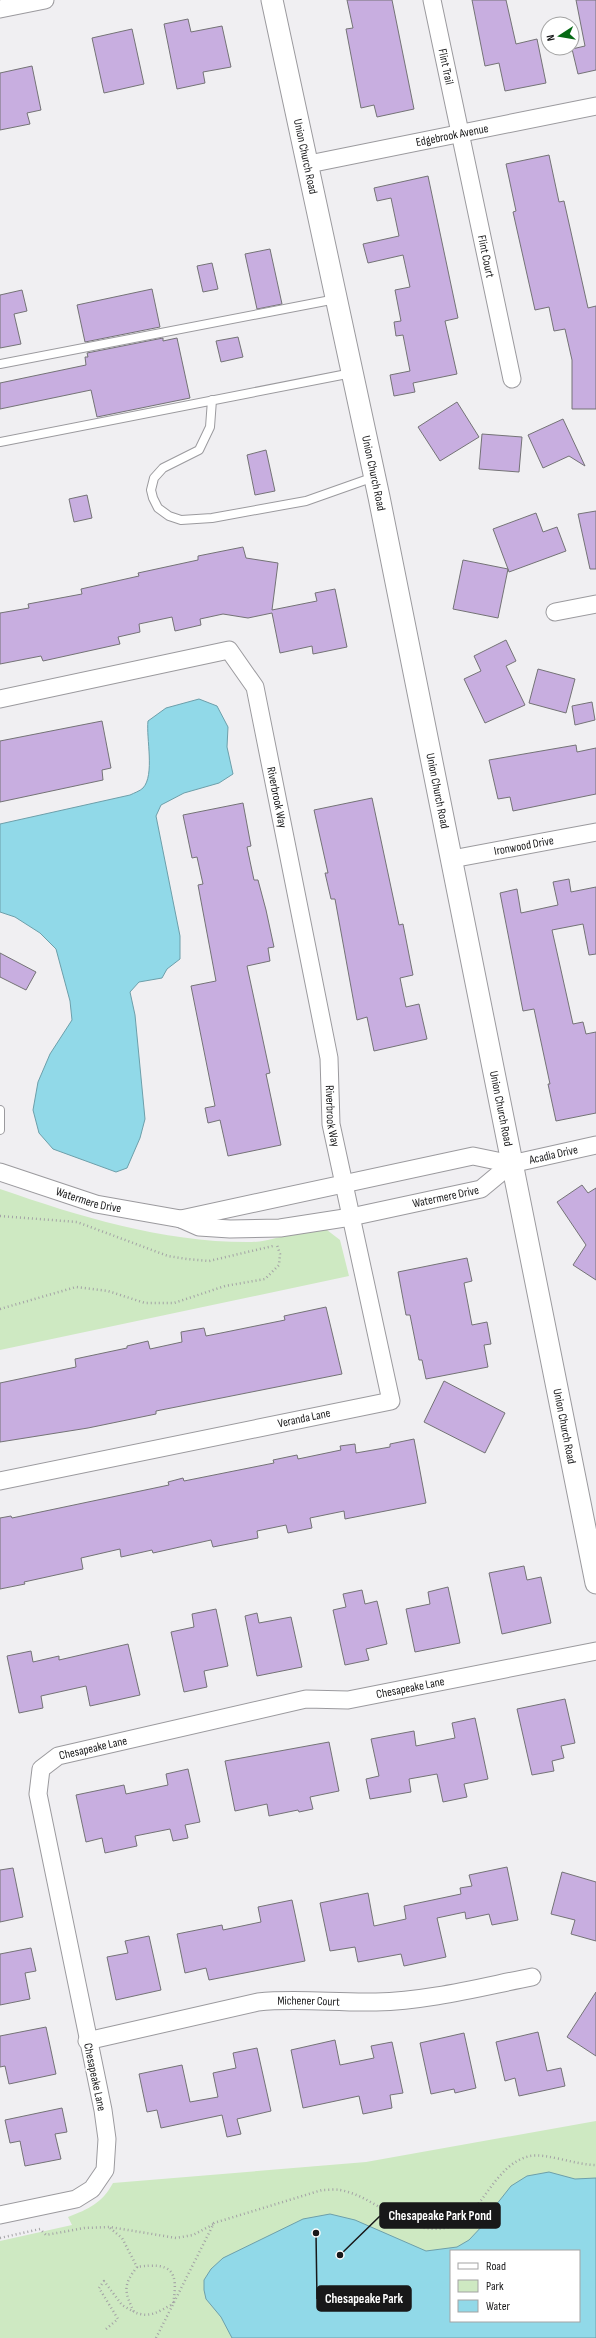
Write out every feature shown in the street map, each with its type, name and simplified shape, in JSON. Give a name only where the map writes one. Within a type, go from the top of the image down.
[{"type":"street","points":[[0,9],[45,0]]},
{"type":"street","name":"Union Church Road","points":[[272,0],[309,164],[375,477],[452,859],[511,1164],[596,1583]]},
{"type":"street","name":"Flint Trail","points":[[432,0],[460,134]]},
{"type":"street","name":"Edgebrook Avenue","points":[[309,164],[596,106]]},
{"type":"street","name":"Flint Court","points":[[460,134],[512,379]]},
{"type":"street","points":[[555,612],[596,604]]},
{"type":"street","name":"Riverbrook Way","points":[[0,699],[229,650],[255,687],[329,1058],[331,1124],[344,1183]]},
{"type":"street","name":"Ironwood Drive","points":[[452,859],[596,832]]},
{"type":"street","name":"Acadia Drive","points":[[511,1164],[596,1145]]},
{"type":"street","name":"Watermere Drive","points":[[180,1219],[473,1156],[511,1164]]},
{"type":"street","name":"Watermere Drive","points":[[0,1172],[96,1204],[180,1219],[199,1227],[230,1229],[280,1228],[351,1217],[481,1189],[511,1164]]},
{"type":"street","name":"Veranda Lane","points":[[0,1481],[390,1401],[344,1183]]},
{"type":"street","name":"Chesapeake Lane","points":[[0,2215],[76,2199],[92,2188],[104,2170],[107,2139],[38,1794],[41,1769],[58,1756],[306,1699],[348,1700],[596,1651]]},
{"type":"street","name":"Michener Court","points":[[88,2041],[258,2002],[282,1999],[375,2002],[411,2000],[532,1977]]},
{"type":"lane","points":[[0,364],[337,298]]},
{"type":"lane","points":[[0,442],[353,372]]},
{"type":"lane","points":[[212,400],[210,426],[198,450],[162,468],[154,478],[152,490],[153,498],[158,508],[169,516],[181,520],[212,518],[298,502],[375,477]]},
{"type":"lane","points":[[0,1110],[0,1130]]},
{"type":"path","points":[[0,1310],[76,1287],[108,1291],[146,1303],[174,1303],[225,1286],[265,1279],[279,1265],[280,1254],[277,1244]]},
{"type":"path","points":[[0,2238],[40,2229],[46,2235],[84,2228],[110,2227],[176,2238],[193,2235],[214,2223],[322,2190],[340,2190],[354,2194],[406,2223],[427,2228],[450,2227],[466,2218],[488,2190],[512,2164],[531,2156],[550,2157],[581,2165],[596,2165]]},
{"type":"path","points":[[156,2338],[214,2223]]},
{"type":"path","points":[[110,2227],[122,2238],[137,2267]]},
{"type":"path","points":[[106,2329],[118,2319],[99,2288],[104,2281],[122,2304],[134,2312],[144,2316],[153,2315],[172,2304],[176,2284],[169,2269],[160,2264],[137,2267],[127,2280],[128,2298],[134,2312]]},
{"type":"green space","points":[[0,1189],[92,1218],[155,1233],[187,1238],[258,1242],[303,1231],[327,1230],[340,1240],[349,1276],[0,1350]]},
{"type":"green space","points":[[596,2121],[596,2338],[0,2338],[0,2241],[72,2225],[68,2217],[94,2204],[104,2196],[113,2183],[366,2162]]},
{"type":"water","points":[[199,699],[217,706],[228,727],[227,747],[233,774],[219,783],[184,793],[161,805],[156,816],[180,936],[180,959],[167,969],[162,978],[139,982],[130,992],[135,1015],[145,1119],[140,1138],[127,1168],[116,1172],[53,1149],[39,1133],[33,1110],[38,1082],[50,1054],[72,1020],[70,1001],[56,949],[40,933],[15,917],[0,912],[0,824],[130,795],[140,790],[147,782],[149,774],[148,721],[166,708]]},
{"type":"water","points":[[549,2172],[575,2179],[596,2178],[596,2338],[232,2338],[221,2317],[206,2299],[204,2280],[211,2269],[223,2258],[303,2219],[330,2214],[355,2220],[426,2251],[457,2247],[469,2240],[485,2223],[496,2205],[511,2186],[527,2176]]},
{"type":"building","points":[[347,0],[392,0],[414,109],[377,117],[374,105],[361,108],[346,29],[353,28]]},
{"type":"building","points":[[472,0],[506,0],[516,44],[537,39],[546,83],[505,91],[499,63],[485,66]]},
{"type":"building","points":[[576,0],[596,0],[596,70],[578,74],[574,56],[580,56],[580,47],[585,46]]},
{"type":"building","points":[[188,19],[191,32],[222,26],[231,67],[203,72],[205,83],[177,89],[164,24]]},
{"type":"building","points":[[132,29],[144,84],[104,93],[92,38]]},
{"type":"building","points":[[32,66],[41,110],[27,113],[30,124],[0,130],[0,73]]},
{"type":"building","points":[[549,155],[559,202],[564,201],[588,308],[596,306],[596,409],[572,409],[572,360],[565,329],[554,331],[549,307],[535,310],[513,212],[516,211],[506,164]]},
{"type":"building","points":[[428,176],[458,318],[445,321],[457,374],[413,383],[415,392],[394,396],[390,375],[410,371],[403,335],[396,336],[394,322],[401,321],[395,290],[410,287],[403,255],[368,263],[363,244],[399,236],[391,198],[377,201],[374,188]]},
{"type":"building","points":[[270,249],[282,304],[257,309],[245,254]]},
{"type":"building","points":[[212,263],[218,289],[203,292],[197,266]]},
{"type":"building","points":[[152,289],[160,327],[85,342],[77,305]]},
{"type":"building","points":[[22,290],[27,311],[14,314],[21,344],[0,348],[0,295]]},
{"type":"building","points":[[238,337],[243,357],[221,362],[216,341]]},
{"type":"building","points":[[163,338],[163,341],[177,338],[190,398],[97,417],[91,390],[0,409],[0,383],[86,365],[85,357],[88,357],[87,353]]},
{"type":"building","points":[[457,402],[479,437],[440,461],[418,427]]},
{"type":"building","points":[[563,419],[585,466],[569,456],[543,468],[528,435]]},
{"type":"building","points":[[482,434],[522,437],[519,472],[479,469]]},
{"type":"building","points":[[266,450],[275,491],[255,495],[247,455]]},
{"type":"building","points":[[87,495],[92,518],[74,522],[69,499]]},
{"type":"building","points":[[596,511],[596,569],[590,569],[578,514]]},
{"type":"building","points":[[536,513],[543,532],[557,527],[566,551],[509,572],[493,529]]},
{"type":"building","points":[[243,547],[246,558],[278,563],[272,610],[317,601],[315,593],[335,589],[347,647],[313,654],[312,646],[280,653],[272,613],[248,618],[223,614],[200,619],[201,625],[175,631],[172,617],[139,624],[140,632],[118,637],[120,644],[43,661],[41,656],[0,664],[0,613],[29,608],[28,604],[82,594],[81,589],[139,576],[138,573],[198,560],[198,556]]},
{"type":"building","points":[[463,560],[508,569],[498,618],[453,609]]},
{"type":"building","points":[[506,640],[516,661],[506,666],[525,705],[485,723],[464,679],[481,671],[474,656]]},
{"type":"building","points":[[538,669],[575,679],[566,713],[529,703]]},
{"type":"building","points":[[592,702],[595,720],[575,725],[572,706]]},
{"type":"building","points":[[102,721],[111,768],[102,770],[103,780],[0,802],[0,741]]},
{"type":"building","points":[[576,745],[577,752],[596,748],[596,794],[513,811],[510,797],[498,799],[489,760]]},
{"type":"building","points":[[372,798],[399,925],[403,924],[413,975],[400,978],[406,1007],[419,1004],[427,1039],[374,1051],[367,1017],[357,1020],[335,899],[331,899],[325,873],[328,873],[314,810]]},
{"type":"building","points":[[243,803],[251,846],[247,847],[254,880],[258,880],[274,947],[268,948],[270,961],[247,966],[270,1073],[266,1074],[281,1145],[228,1156],[220,1120],[208,1123],[205,1108],[215,1106],[191,986],[216,981],[198,885],[203,884],[197,857],[192,858],[183,815]]},
{"type":"building","points":[[569,879],[571,892],[596,887],[596,954],[589,955],[583,924],[552,930],[573,1024],[583,1022],[586,1034],[596,1032],[596,1113],[556,1121],[548,1084],[550,1084],[534,1009],[523,1011],[500,893],[517,889],[521,913],[558,905],[553,882]]},
{"type":"building","points":[[0,953],[36,972],[26,990],[0,977]]},
{"type":"building","points":[[582,1185],[588,1193],[596,1188],[596,1280],[573,1265],[586,1245],[557,1202]]},
{"type":"building","points":[[467,1258],[472,1281],[464,1283],[472,1325],[487,1322],[491,1344],[484,1345],[488,1367],[426,1379],[422,1360],[419,1360],[410,1315],[406,1315],[398,1272]]},
{"type":"building","points":[[326,1307],[342,1374],[156,1411],[156,1414],[88,1428],[0,1442],[0,1383],[76,1367],[75,1359],[127,1348],[127,1346],[148,1341],[150,1349],[182,1342],[181,1332],[204,1328],[206,1336],[285,1320],[284,1316]]},
{"type":"building","points":[[444,1381],[505,1413],[485,1453],[424,1422]]},
{"type":"building","points":[[414,1439],[426,1503],[345,1519],[344,1511],[310,1518],[312,1528],[288,1533],[286,1525],[257,1531],[258,1538],[213,1547],[211,1540],[153,1553],[152,1550],[121,1557],[120,1549],[81,1558],[83,1569],[0,1589],[0,1518],[11,1516],[12,1518],[169,1485],[168,1482],[183,1478],[184,1481],[274,1463],[273,1460],[297,1455],[298,1459],[341,1450],[340,1446],[355,1444],[356,1453],[390,1447],[390,1444]]},
{"type":"building","points":[[524,1566],[527,1580],[541,1577],[551,1623],[502,1634],[489,1573]]},
{"type":"building","points":[[448,1587],[460,1643],[415,1652],[406,1609],[430,1604],[428,1592]]},
{"type":"building","points":[[362,1590],[365,1604],[377,1601],[387,1644],[366,1649],[369,1660],[345,1665],[333,1610],[346,1607],[343,1594]]},
{"type":"building","points":[[216,1609],[228,1666],[204,1671],[207,1687],[184,1692],[171,1632],[194,1627],[192,1614]]},
{"type":"building","points":[[257,1613],[259,1623],[291,1617],[302,1667],[257,1676],[245,1616]]},
{"type":"building","points":[[128,1644],[140,1695],[90,1706],[86,1686],[41,1696],[43,1708],[19,1713],[7,1656],[31,1651],[33,1662],[59,1656],[59,1660]]},
{"type":"building","points":[[565,1699],[575,1743],[561,1746],[564,1758],[552,1761],[554,1771],[532,1775],[517,1709]]},
{"type":"building","points":[[475,1718],[488,1779],[464,1784],[467,1797],[443,1802],[437,1774],[409,1779],[411,1792],[370,1799],[366,1779],[379,1776],[371,1739],[414,1731],[416,1746],[455,1738],[452,1723]]},
{"type":"building","points":[[329,1742],[339,1791],[310,1797],[313,1809],[299,1812],[298,1810],[269,1816],[267,1804],[235,1811],[225,1761]]},
{"type":"building","points":[[188,1769],[200,1822],[185,1825],[188,1838],[173,1841],[170,1829],[135,1836],[137,1846],[105,1853],[102,1838],[86,1842],[76,1795],[124,1785],[126,1794],[168,1785],[166,1774]]},
{"type":"building","points":[[507,1867],[518,1920],[492,1925],[489,1914],[466,1919],[465,1912],[437,1918],[446,1957],[404,1966],[401,1954],[358,1962],[355,1947],[330,1951],[320,1903],[368,1893],[374,1926],[406,1919],[404,1906],[461,1894],[460,1888],[472,1886],[469,1875]]},
{"type":"building","points":[[13,1868],[23,1917],[0,1922],[0,1870]]},
{"type":"building","points":[[562,1872],[596,1882],[596,1941],[571,1934],[575,1920],[551,1914]]},
{"type":"building","points":[[292,1900],[305,1961],[209,1980],[206,1968],[185,1973],[177,1934],[222,1925],[223,1930],[261,1922],[258,1907]]},
{"type":"building","points":[[149,1936],[161,1990],[116,2000],[107,1957],[128,1953],[125,1941]]},
{"type":"building","points":[[31,1948],[36,1971],[25,1973],[30,1999],[0,2005],[0,1954]]},
{"type":"building","points":[[596,1992],[596,2056],[567,2037]]},
{"type":"building","points":[[46,2027],[56,2074],[9,2084],[5,2066],[0,2067],[0,2036]]},
{"type":"building","points":[[538,2032],[547,2071],[561,2068],[565,2086],[519,2096],[515,2078],[505,2081],[496,2042]]},
{"type":"building","points":[[464,2033],[476,2088],[455,2093],[454,2089],[431,2094],[420,2043]]},
{"type":"building","points":[[335,2040],[340,2065],[374,2058],[371,2046],[392,2042],[403,2093],[390,2095],[392,2108],[363,2114],[359,2096],[303,2108],[291,2050]]},
{"type":"building","points":[[257,2048],[271,2111],[237,2119],[241,2134],[227,2137],[222,2115],[161,2128],[157,2110],[147,2112],[139,2074],[182,2065],[190,2102],[218,2097],[213,2073],[236,2068],[233,2053]]},
{"type":"building","points":[[62,2108],[67,2132],[55,2134],[61,2159],[25,2166],[20,2141],[10,2143],[5,2120]]},
{"type":"place","name":"Chesapeake Park","points":[[316,2233]]},
{"type":"place","name":"Chesapeake Park Pond","points":[[340,2255]]}]
